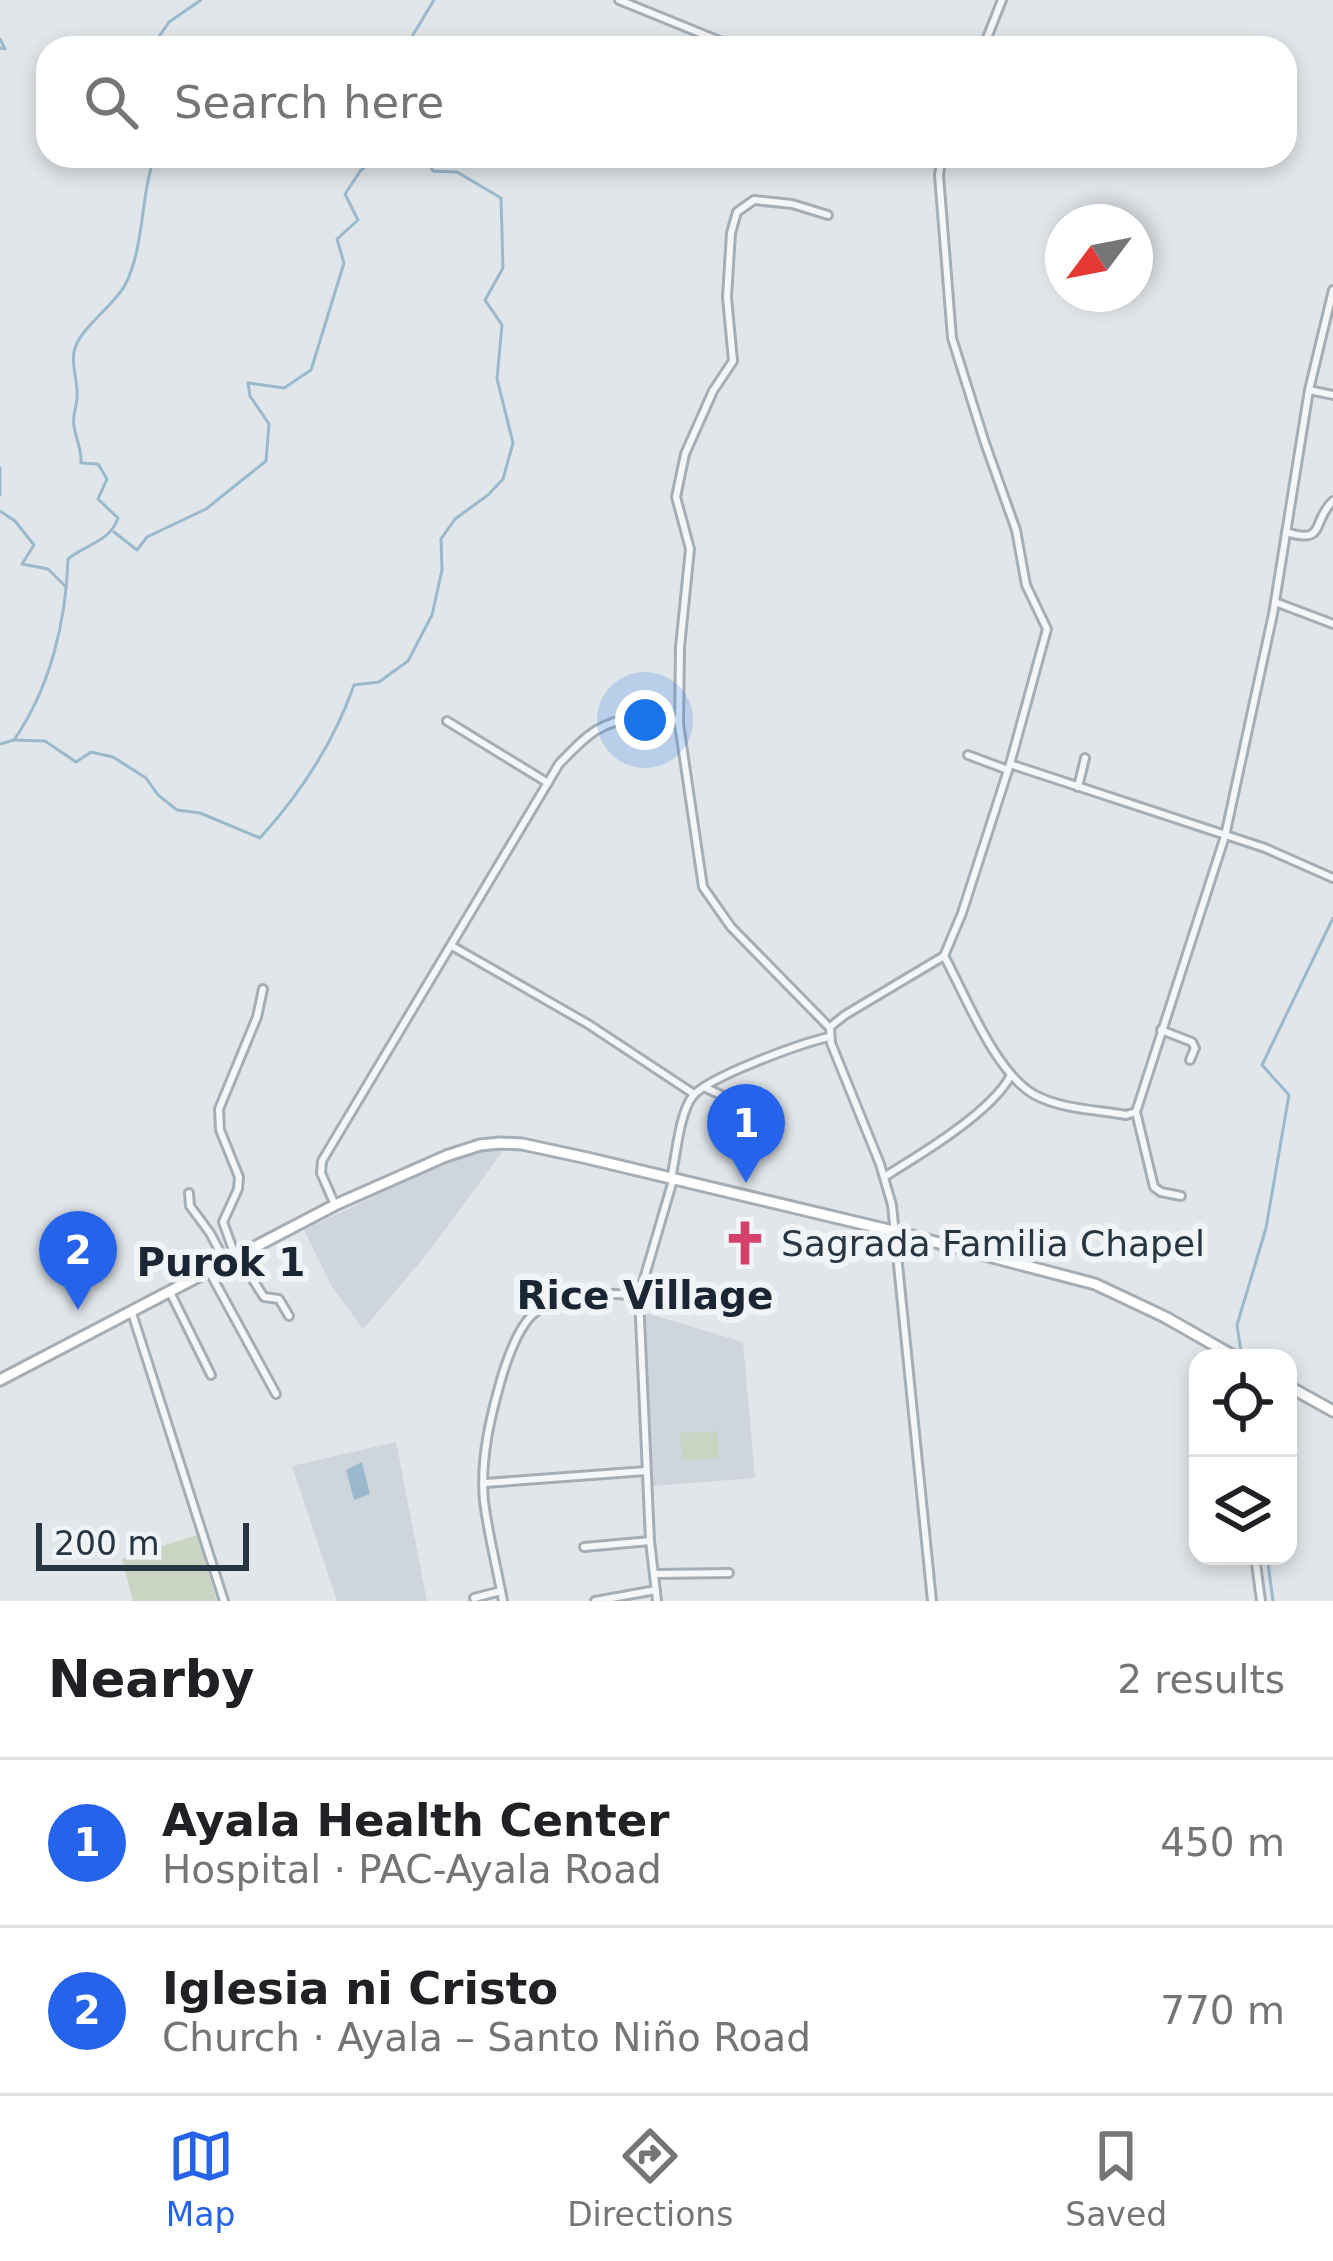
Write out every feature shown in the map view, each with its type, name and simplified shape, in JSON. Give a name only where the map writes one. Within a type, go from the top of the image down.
[{"type":"street","points":[[619,0],[712,36]]},
{"type":"street","points":[[988,36],[1002,0]]},
{"type":"street","points":[[657,1601],[639,1296],[686,1112],[694,1094],[704,1087],[830,1032],[844,1015],[944,956],[1009,767],[1048,629],[1026,585],[1016,530],[952,338],[940,168]]},
{"type":"street","points":[[827,215],[792,204],[754,200],[742,206],[733,221],[727,297],[733,362],[696,429],[677,489],[690,549],[680,647],[679,724],[704,891],[730,927],[830,1032],[884,1177],[897,1232],[932,1601]]},
{"type":"street","points":[[1181,1196],[1154,1187],[1136,1112],[1225,836],[1274,602],[1309,391],[1333,290]]},
{"type":"street","points":[[1309,391],[1333,394]]},
{"type":"street","points":[[1286,532],[1311,536],[1333,502]]},
{"type":"street","points":[[1274,602],[1333,624]]},
{"type":"street","points":[[335,1205],[321,1174],[322,1161],[560,764],[587,734],[616,719],[668,715],[679,724]]},
{"type":"street","points":[[447,721],[548,783]]},
{"type":"street","points":[[968,755],[1265,848],[1333,878]]},
{"type":"street","points":[[1078,787],[1085,758]]},
{"type":"street","points":[[451,945],[588,1024],[694,1094]]},
{"type":"street","points":[[944,956],[992,1046],[1011,1075],[1034,1095],[1126,1115],[1136,1112]]},
{"type":"street","points":[[262,988],[257,1017],[219,1109],[220,1130],[238,1177],[238,1189],[223,1222],[264,1297],[279,1299],[289,1316]]},
{"type":"street","points":[[1161,1030],[1192,1042],[1195,1048],[1190,1060]]},
{"type":"street","points":[[884,1177],[967,1121],[1011,1075]]},
{"type":"street","points":[[704,1087],[755,1112]]},
{"type":"street","points":[[0,1380],[335,1205],[446,1156],[480,1144],[500,1143],[587,1157],[1095,1284],[1220,1349]]},
{"type":"street","points":[[188,1193],[190,1206],[226,1263]]},
{"type":"street","points":[[209,1271],[277,1394]]},
{"type":"street","points":[[170,1292],[212,1375]]},
{"type":"street","points":[[503,1601],[484,1483],[486,1443],[508,1357],[531,1316],[550,1304],[579,1296],[639,1296]]},
{"type":"street","points":[[132,1311],[224,1601]]},
{"type":"street","points":[[1297,1391],[1333,1411]]},
{"type":"street","points":[[484,1483],[646,1471]]},
{"type":"street","points":[[584,1546],[650,1541]]},
{"type":"street","points":[[1256,1565],[1261,1601]]},
{"type":"street","points":[[654,1574],[729,1573]]},
{"type":"street","points":[[595,1601],[656,1590]]},
{"type":"street","points":[[474,1598],[501,1591]]},
{"type":"shaded area","points":[[505,1148],[427,1254],[363,1329],[332,1287],[304,1230],[469,1151]]},
{"type":"shaded area","points":[[646,1313],[743,1342],[755,1478],[653,1486]]},
{"type":"shaded area","points":[[396,1442],[427,1601],[337,1601],[292,1466]]},
{"type":"green space","points":[[717,1431],[719,1458],[682,1461],[680,1433]]},
{"type":"green space","points":[[197,1535],[217,1601],[133,1601],[122,1559]]},
{"type":"water","points":[[362,1462],[370,1494],[354,1500],[346,1470]]},
{"type":"waterway","points":[[159,36],[169,22],[201,0]]},
{"type":"waterway","points":[[412,36],[434,0]]},
{"type":"waterway","points":[[0,39],[5,49],[0,48]]},
{"type":"waterway","points":[[0,744],[14,740],[46,676],[60,630],[68,559],[103,538],[118,518],[98,499],[107,479],[98,464],[81,463],[74,422],[73,358],[82,335],[125,285],[152,168]]},
{"type":"waterway","points":[[114,532],[137,550],[147,537],[206,509],[266,461],[269,424],[250,396],[248,383],[284,388],[311,370],[344,263],[337,239],[358,220],[345,194],[363,168]]},
{"type":"waterway","points":[[14,740],[45,741],[76,762],[91,752],[113,757],[146,778],[177,810],[200,813],[260,838],[314,766],[354,685],[379,682],[408,661],[432,615],[442,570],[441,539],[455,519],[503,479],[513,443],[497,379],[502,325],[485,300],[503,268],[501,198],[457,172],[431,168]]},
{"type":"waterway","points":[[0,468],[0,495]]},
{"type":"waterway","points":[[0,511],[34,545],[22,564],[48,569],[66,587]]},
{"type":"waterway","points":[[1241,1349],[1237,1325],[1266,1228],[1289,1095],[1262,1065],[1333,918]]},
{"type":"waterway","points":[[1268,1565],[1273,1601]]},
{"type":"place","name":"Ayala Health Center","points":[[746,1183]]},
{"type":"place","name":"Sagrada Familia Chapel","points":[[745,1243]]},
{"type":"place","name":"Iglesia ni Cristo","points":[[78,1310]]},
{"type":"district","name":"Purok 1","points":[[221,1262]]},
{"type":"district","name":"Rice Village","points":[[645,1295]]}]
